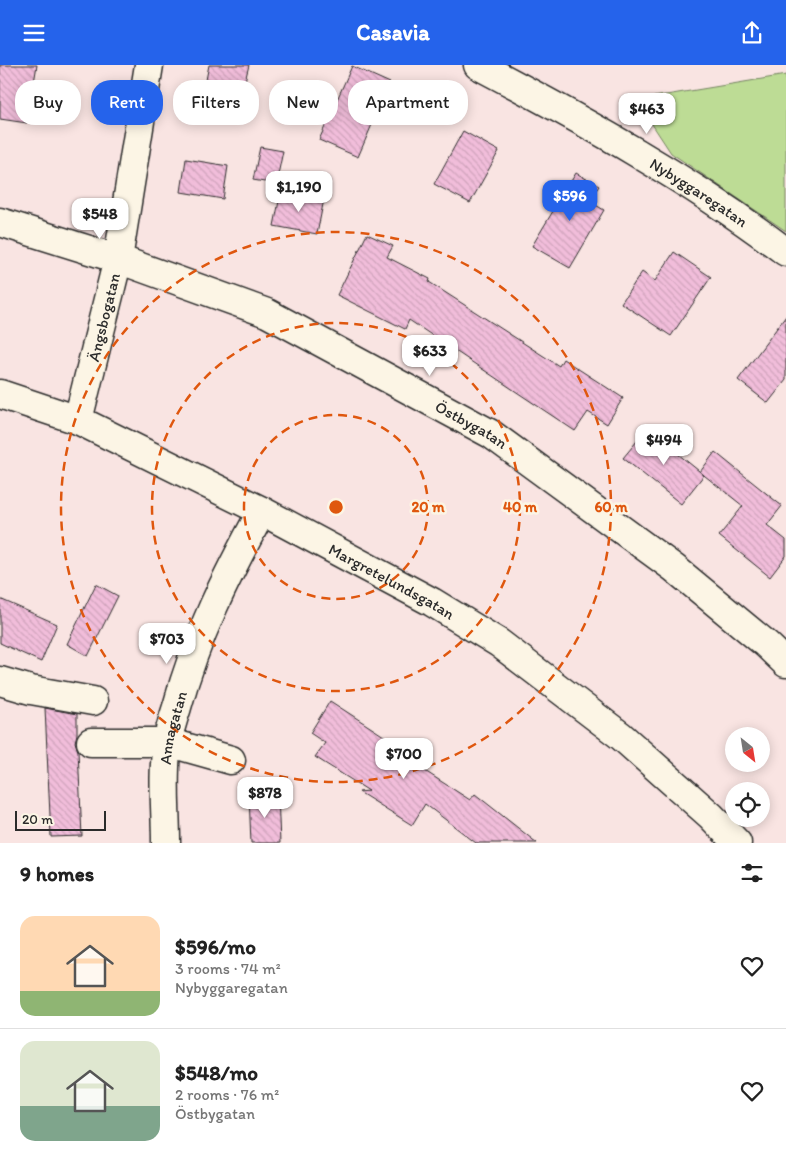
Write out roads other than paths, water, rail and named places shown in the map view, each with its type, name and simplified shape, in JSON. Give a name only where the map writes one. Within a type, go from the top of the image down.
[{"type":"street","name":"Ängsbogatan","points":[[78,420],[118,259],[149,65]]},
{"type":"street","name":"Nybyggaregatan","points":[[478,65],[600,132],[693,187],[786,252]]},
{"type":"street","name":"Östbygatan","points":[[0,222],[118,259],[267,313],[491,434],[674,568],[766,644],[786,663]]},
{"type":"street","name":"Margretelundsgatan","points":[[0,394],[78,420],[262,511],[432,602],[498,643],[621,736],[711,815],[737,843]]},
{"type":"street","name":"Annagatan","points":[[166,843],[165,764],[167,742],[195,648],[214,602],[262,511]]},
{"type":"street","points":[[0,681],[31,690],[93,701]]},
{"type":"street","points":[[91,742],[167,742],[231,760]]}]
